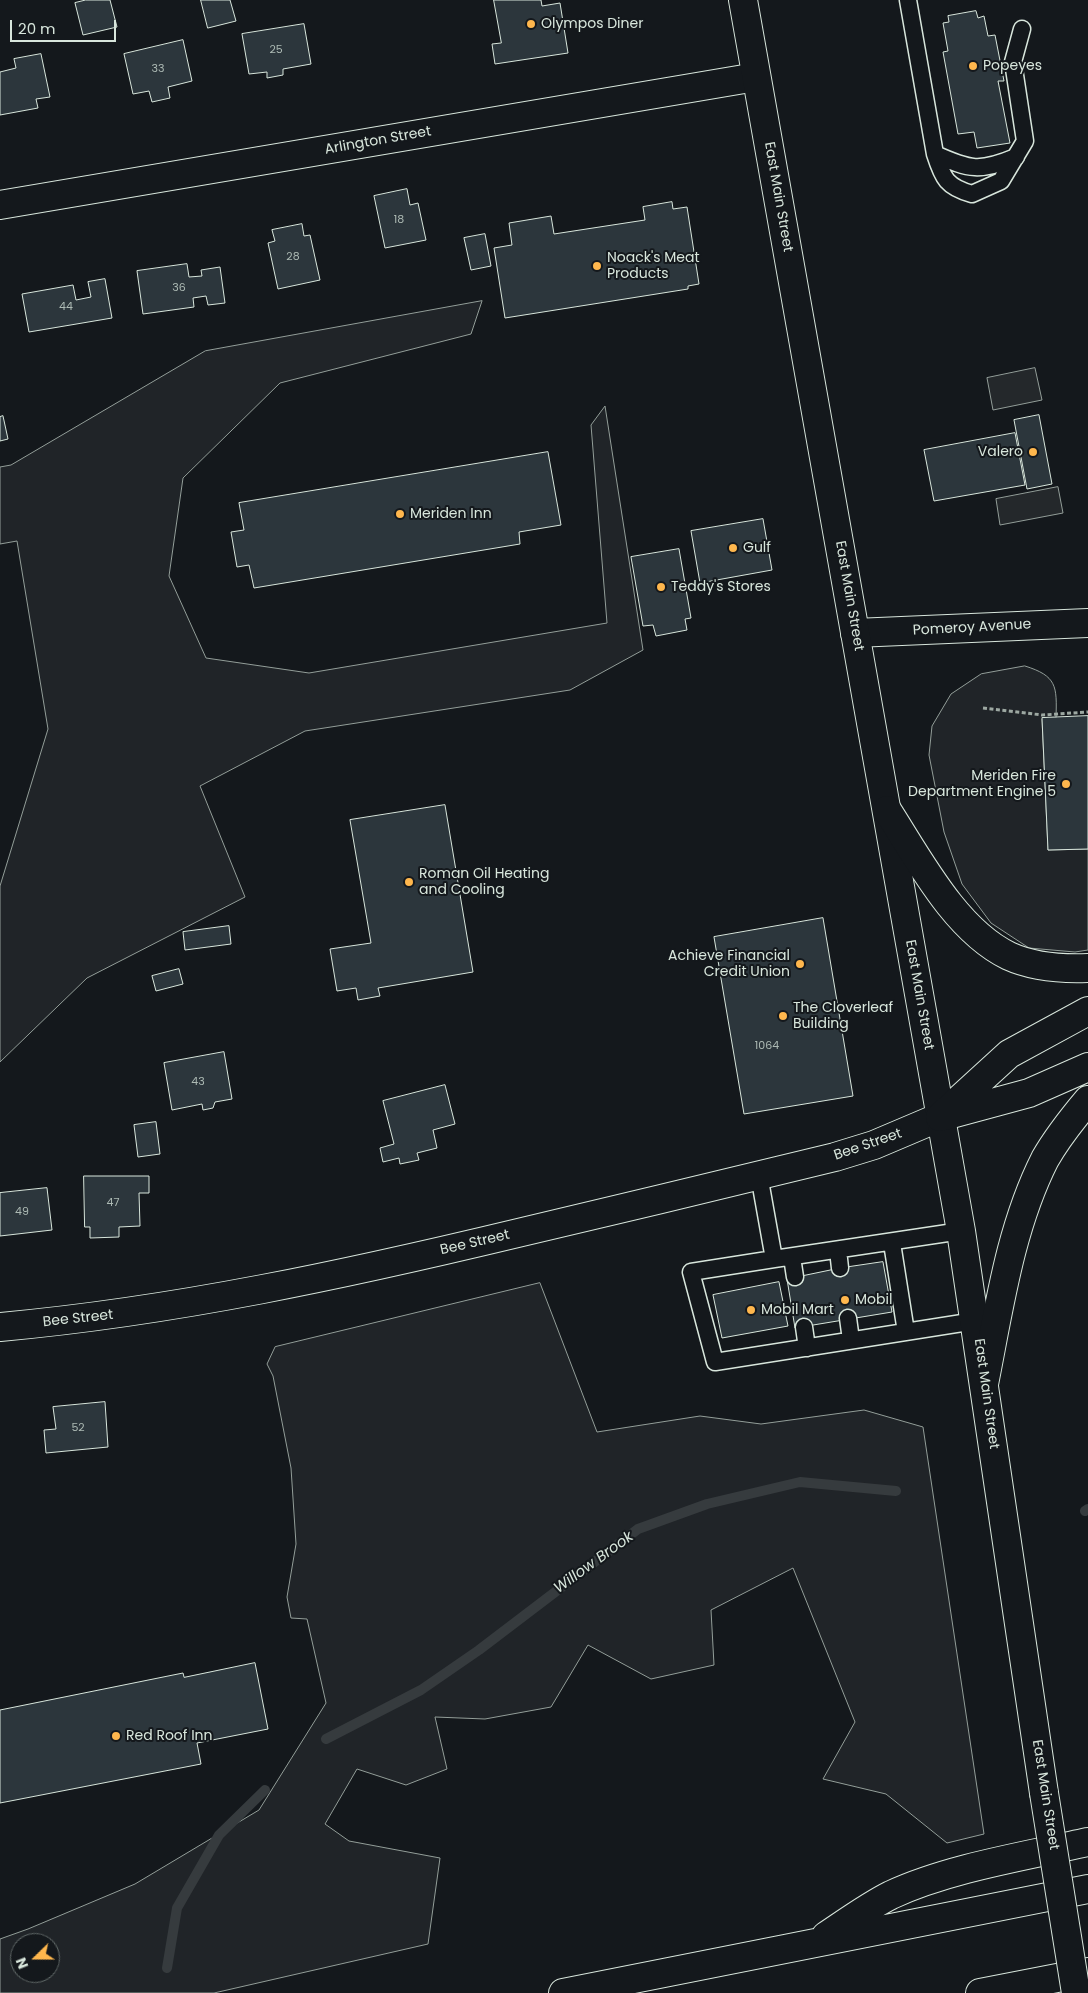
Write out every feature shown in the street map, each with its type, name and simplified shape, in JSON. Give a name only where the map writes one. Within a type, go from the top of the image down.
[{"type":"main road","name":"East Main Street","points":[[743,0],[961,1231],[1044,1793],[1076,1993]]},
{"type":"main road","name":"Arlington Street","points":[[0,205],[756,77]]},
{"type":"main road","name":"Pomeroy Avenue","points":[[855,633],[1088,624]]},
{"type":"main road","points":[[887,810],[946,898],[972,931],[1009,956],[1023,961],[1060,968],[1088,968]]},
{"type":"main road","points":[[940,1117],[1009,1054],[1088,1012]]},
{"type":"main road","points":[[940,1117],[1029,1093],[1088,1067]]},
{"type":"main road","points":[[984,1384],[1000,1306],[1023,1216],[1045,1160],[1064,1130],[1088,1100]]},
{"type":"main road","name":"Bee Street","points":[[0,1327],[127,1313],[288,1285],[418,1257],[759,1175],[874,1145],[940,1117]]},
{"type":"main road","points":[[815,1943],[891,1895],[920,1884],[960,1872],[1088,1842]]},
{"type":"main road","points":[[563,1993],[1088,1890]]},
{"type":"main road","points":[[980,1993],[1088,1972]]},
{"type":"lane","points":[[908,0],[935,154],[941,171],[954,188],[972,194],[1001,181],[1025,141],[1013,62],[1022,28]]},
{"type":"lane","points":[[935,154],[961,166],[981,167],[1016,157]]},
{"type":"lane","points":[[759,1175],[774,1259]]},
{"type":"lane","points":[[961,1231],[892,1243],[691,1272],[715,1362],[975,1320]]},
{"type":"lane","points":[[892,1243],[906,1332]]},
{"type":"lane","points":[[838,1250],[840,1268]]},
{"type":"lane","points":[[792,1258],[795,1277]]},
{"type":"lane","points":[[848,1318],[851,1340]]},
{"type":"lane","points":[[804,1327],[807,1348]]},
{"type":"path","points":[[983,708],[1042,715],[1088,712]]},
{"type":"shaded area","points":[[482,301],[471,334],[280,383],[183,478],[169,576],[206,658],[309,673],[607,623],[591,425],[605,406],[643,650],[570,690],[305,731],[200,786],[245,897],[87,978],[0,1062],[0,886],[48,729],[17,541],[0,544],[0,467],[11,465],[205,351]]},
{"type":"shaded area","points":[[1035,368],[1042,400],[993,410],[987,378]]},
{"type":"shaded area","points":[[1058,487],[1063,513],[1000,525],[996,499]]},
{"type":"shaded area","points":[[1025,666],[1049,678],[1055,690],[1056,718],[1042,719],[1048,850],[1088,849],[1088,950],[1075,952],[1029,948],[991,923],[962,884],[944,832],[929,755],[932,726],[951,694],[981,674]]},
{"type":"shaded area","points":[[540,1283],[597,1432],[700,1416],[761,1424],[864,1410],[923,1427],[984,1834],[947,1843],[886,1794],[823,1779],[855,1722],[793,1568],[711,1610],[714,1665],[651,1679],[588,1645],[551,1707],[485,1719],[435,1717],[447,1769],[406,1785],[357,1769],[325,1824],[349,1841],[440,1858],[428,1944],[214,1993],[0,1993],[0,1939],[10,1935],[10,1983],[60,1983],[60,1933],[17,1933],[135,1884],[259,1810],[326,1703],[307,1619],[291,1618],[287,1597],[296,1544],[291,1468],[273,1376],[267,1364],[275,1347]]},
{"type":"building","points":[[86,0],[110,0],[117,27],[83,35],[75,3]]},
{"type":"building","points":[[201,0],[230,0],[236,21],[208,28]]},
{"type":"building","name":"Olympos Diner","points":[[494,0],[541,0],[542,6],[560,3],[568,53],[495,64],[492,44],[501,43]]},
{"type":"building","name":"Popeyes","points":[[976,11],[978,18],[984,16],[988,36],[995,35],[1004,81],[998,81],[1010,143],[977,148],[974,132],[958,134],[943,52],[948,51],[943,23],[949,22],[948,16]]},
{"type":"building","points":[[304,24],[311,64],[283,69],[283,75],[267,78],[267,72],[249,74],[242,34]]},
{"type":"building","points":[[183,40],[192,81],[168,87],[170,98],[152,102],[149,91],[133,94],[124,54]]},
{"type":"building","points":[[41,54],[50,97],[36,99],[38,108],[0,115],[0,72],[16,68],[14,59]]},
{"type":"building","points":[[407,189],[410,205],[418,203],[426,240],[385,248],[374,196]]},
{"type":"building","name":"Noack's Meat Products","points":[[672,202],[673,209],[687,207],[699,284],[688,286],[688,289],[505,318],[494,248],[512,245],[509,223],[551,216],[554,234],[645,220],[643,207]]},
{"type":"building","points":[[302,224],[304,236],[310,235],[320,280],[278,289],[268,243],[275,241],[272,230]]},
{"type":"building","points":[[485,234],[491,266],[471,270],[464,238]]},
{"type":"building","points":[[187,264],[189,277],[202,276],[201,270],[220,267],[225,303],[208,305],[206,296],[193,298],[194,307],[143,314],[137,271]]},
{"type":"building","points":[[105,279],[112,318],[29,332],[22,294],[73,285],[76,300],[91,297],[88,282]]},
{"type":"building","name":"Valero","points":[[1039,415],[1052,484],[1027,489],[1014,420]]},
{"type":"building","points":[[3,416],[8,439],[0,441],[0,417]]},
{"type":"building","points":[[1015,433],[1025,485],[934,501],[924,450]]},
{"type":"building","name":"Meriden Inn","points":[[548,452],[561,525],[519,532],[520,544],[254,588],[249,565],[237,567],[231,532],[244,530],[239,503]]},
{"type":"building","points":[[763,519],[772,570],[700,583],[691,531]]},
{"type":"building","name":"Teddy's Stores","points":[[679,549],[691,618],[685,619],[687,630],[656,636],[653,625],[643,626],[631,557]]},
{"type":"building","name":"Meriden Fire Department Engine 5","points":[[1088,716],[1088,849],[1048,850],[1042,718]]},
{"type":"building","name":"Roman Oil Heating and Cooling","points":[[445,805],[473,972],[378,988],[380,996],[358,1000],[356,988],[337,991],[330,949],[371,943],[350,820]]},
{"type":"building","name":"The Cloverleaf Building","points":[[823,918],[853,1096],[744,1114],[714,937]]},
{"type":"building","points":[[229,926],[231,944],[185,950],[183,932]]},
{"type":"building","points":[[179,969],[183,984],[156,991],[152,976]]},
{"type":"building","points":[[224,1052],[232,1099],[215,1102],[213,1108],[203,1110],[202,1104],[172,1110],[164,1063]]},
{"type":"building","points":[[445,1085],[455,1124],[433,1130],[437,1148],[417,1153],[419,1160],[400,1164],[399,1158],[383,1162],[380,1148],[394,1144],[383,1101]]},
{"type":"building","points":[[156,1122],[160,1154],[138,1157],[134,1125]]},
{"type":"building","points":[[84,1176],[149,1176],[149,1193],[139,1193],[140,1226],[119,1227],[119,1237],[90,1238],[90,1227],[85,1227]]},
{"type":"building","points":[[47,1188],[52,1230],[0,1236],[0,1193]]},
{"type":"building","points":[[883,1262],[892,1312],[795,1328],[787,1279],[840,1268]]},
{"type":"building","name":"Mobil Mart","points":[[779,1282],[788,1326],[722,1338],[713,1295]]},
{"type":"building","points":[[105,1402],[108,1447],[46,1453],[44,1430],[56,1429],[53,1407]]},
{"type":"building","name":"Red Roof Inn","points":[[255,1663],[268,1729],[197,1743],[201,1764],[0,1803],[0,1710],[183,1673],[184,1677]]},
{"type":"waterway","name":"Willow Brook","points":[[326,1739],[421,1690],[479,1650],[638,1529],[707,1504],[800,1482],[896,1491]]},
{"type":"waterway","name":"Willow Brook","points":[[167,1968],[177,1908],[219,1835],[265,1790]]},
{"type":"place","name":"Olympos Diner","points":[[531,24]]},
{"type":"place","name":"Popeyes","points":[[973,66]]},
{"type":"place","name":"Noack's Meat Products","points":[[597,266]]},
{"type":"place","name":"Valero","points":[[1033,452]]},
{"type":"place","name":"Meriden Inn","points":[[400,514]]},
{"type":"place","name":"Gulf","points":[[733,548]]},
{"type":"place","name":"Teddy's Stores","points":[[661,587]]},
{"type":"place","name":"Meriden Fire Department Engine 5","points":[[1066,784]]},
{"type":"place","name":"Roman Oil Heating and Cooling","points":[[409,882]]},
{"type":"place","name":"Achieve Financial Credit Union","points":[[800,964]]},
{"type":"place","name":"The Cloverleaf Building","points":[[783,1016]]},
{"type":"place","name":"Mobil","points":[[845,1300]]},
{"type":"place","name":"Mobil Mart","points":[[751,1310]]},
{"type":"place","name":"Red Roof Inn","points":[[116,1736]]}]
